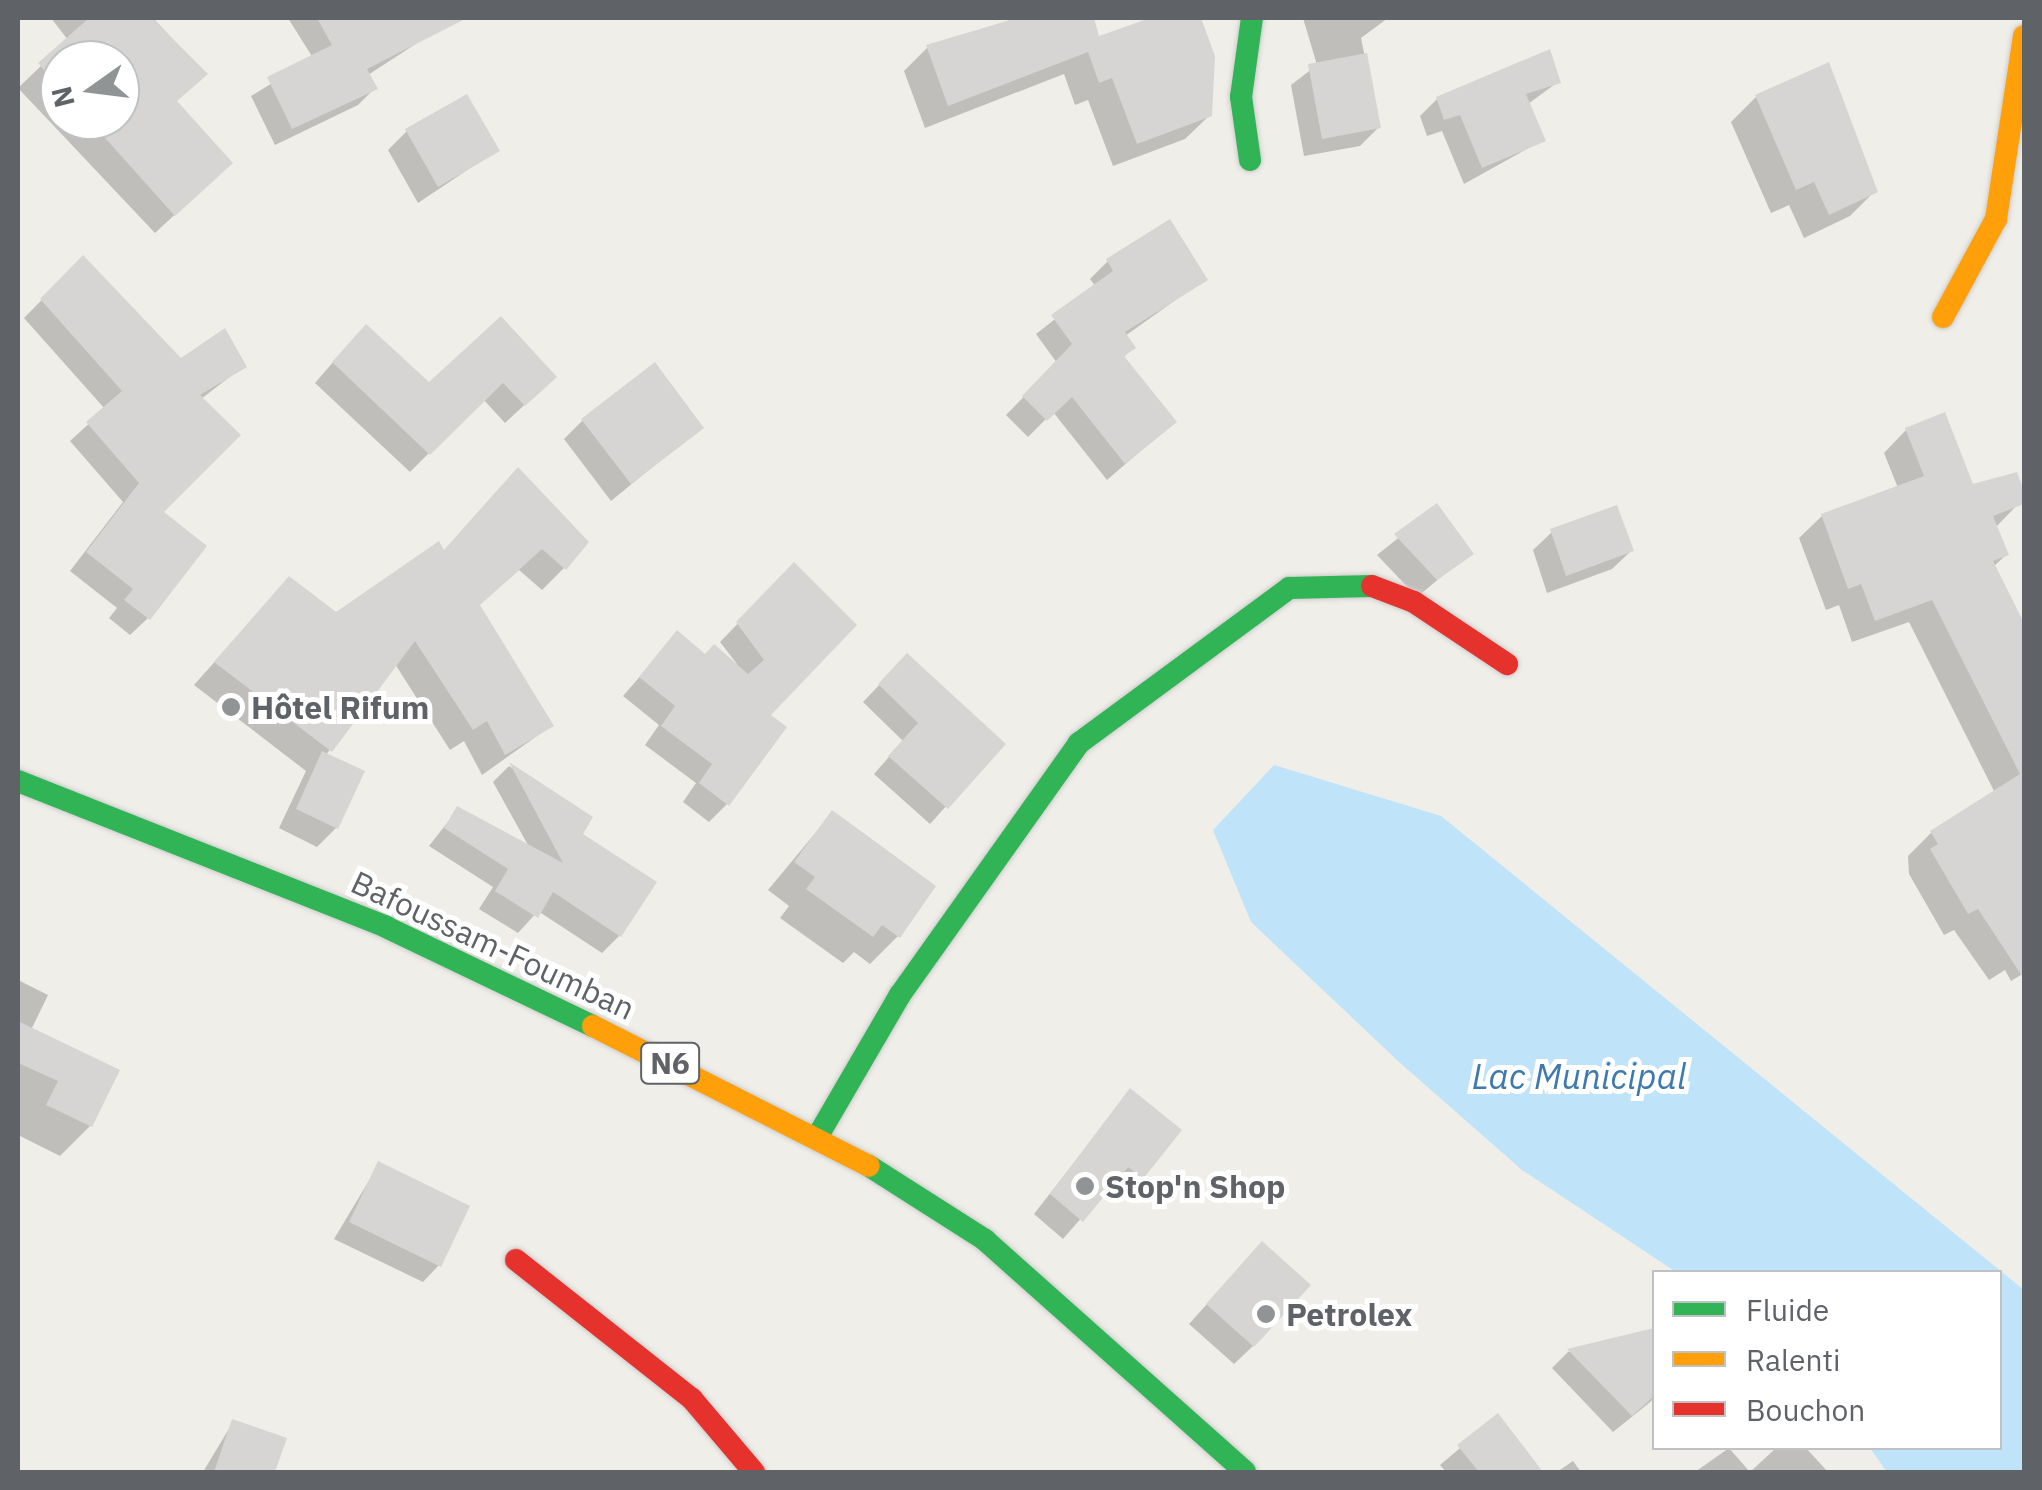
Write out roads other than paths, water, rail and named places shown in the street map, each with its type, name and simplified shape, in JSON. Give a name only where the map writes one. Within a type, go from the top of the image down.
[{"type":"main road","points":[[1250,160],[1241,96],[1252,18]]},
{"type":"main road","points":[[1942,317],[1996,219],[2024,36]]},
{"type":"main road","points":[[819,1134],[900,996],[1079,743],[1247,613],[1289,588],[1372,586],[1414,602],[1507,664]]},
{"type":"main road","name":"Bafoussam-Foumban","points":[[18,781],[386,927],[819,1134],[985,1240],[1245,1472]]},
{"type":"main road","points":[[516,1260],[692,1399],[754,1472]]},
{"type":"water","name":"Lac Municipal","points":[[1274,765],[1441,816],[1999,1270],[1673,1270],[1522,1170],[1398,1061],[1251,922],[1213,830]]},
{"type":"water","name":"Lac Municipal","points":[[2002,1272],[2024,1290],[2024,1472],[1887,1472],[1871,1450],[2002,1450]]},
{"type":"place","name":"Hôtel Rifum","points":[[231,707]]},
{"type":"place","name":"Stop'n Shop","points":[[1085,1186]]},
{"type":"place","name":"Petrolex","points":[[1266,1314]]}]
